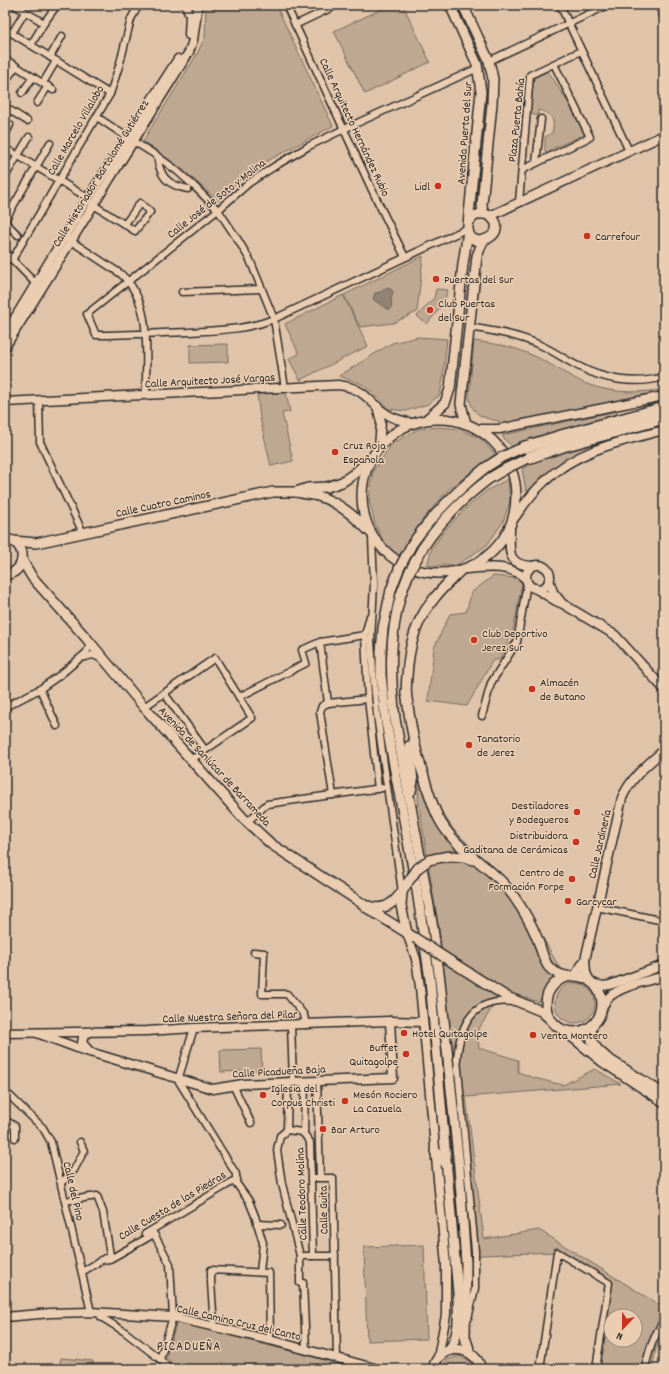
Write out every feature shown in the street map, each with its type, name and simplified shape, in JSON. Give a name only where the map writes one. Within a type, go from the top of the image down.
[{"type":"highway","points":[[522,448],[664,408]]},
{"type":"highway","points":[[528,458],[563,446],[664,418]]},
{"type":"main road","name":"Avenida Puerta del Sur","points":[[427,419],[445,404],[450,389],[463,264],[469,227],[481,92],[478,64],[450,5]]},
{"type":"main road","name":"Avenida Puerta del Sur","points":[[463,5],[489,61],[493,78],[492,104],[482,204],[487,215],[494,220],[495,225],[495,231],[490,238],[483,241],[477,256],[461,404],[466,424]]},
{"type":"main road","points":[[483,241],[479,241],[472,237],[469,227],[475,215],[487,215]]},
{"type":"main road","points":[[370,535],[362,505],[363,481],[371,459],[379,447],[396,431],[411,423],[427,419],[440,419],[453,420],[477,428],[494,442],[509,463],[515,479],[517,493],[516,507],[511,524],[500,545],[485,558],[464,570],[432,600],[422,616],[413,636],[408,655],[406,673],[405,710],[413,781],[410,798]]},
{"type":"main road","points":[[434,1365],[454,1344],[457,1333],[458,1293],[435,1031],[423,930],[386,722],[381,675],[383,628],[391,590],[399,569],[412,544],[423,528],[447,500],[462,486],[502,457],[522,448]]},
{"type":"main road","points":[[481,1369],[480,1364],[470,1352],[465,1337],[466,1263],[447,1047],[433,928],[395,719],[391,674],[391,654],[393,629],[401,594],[409,573],[422,548],[454,508],[469,494],[490,478],[528,458]]},
{"type":"main road","name":"Calle Cuatro Caminos","points":[[296,492],[308,488],[327,487],[342,482],[371,459]]},
{"type":"main road","name":"Calle Cuatro Caminos","points":[[8,538],[36,543],[273,492],[296,492],[330,500],[349,512],[390,556],[403,564],[418,570],[434,573],[450,573],[464,570]]},
{"type":"main road","name":"Avenida de Sanlúcar de Barrameda","points":[[8,538],[20,548],[22,557],[32,577],[191,760],[247,822],[271,844],[498,992],[520,1003],[541,1010],[551,1019]]},
{"type":"main road","name":"Calle Cuatro Caminos","points":[[5,575],[15,571],[19,567],[22,557],[36,543]]},
{"type":"main road","points":[[406,690],[411,730],[416,754],[429,796],[439,819],[453,838],[500,880],[526,913],[549,969],[558,974],[592,982],[602,996],[602,1009],[597,1021],[592,1026],[579,1032],[564,1030]]},
{"type":"main road","points":[[363,904],[373,908],[384,908],[389,906],[402,892],[412,874],[430,860],[452,855],[465,857],[480,863]]},
{"type":"main road","points":[[402,892],[401,906],[411,936]]},
{"type":"main road","points":[[571,976],[559,979],[553,984],[546,998],[547,1013],[556,1026],[564,1030],[603,1062],[664,1102]]},
{"type":"main road","points":[[592,1026],[592,1041],[597,1049],[607,1058],[664,1094]]},
{"type":"main road","points":[[436,1151],[447,1165]]},
{"type":"main road","points":[[449,1350],[456,1349],[470,1352]]},
{"type":"street","points":[[14,5],[44,24]]},
{"type":"street","points":[[32,45],[44,24],[58,5]]},
{"type":"street","points":[[130,5],[137,9],[143,5]]},
{"type":"street","name":"Calle Historiador Bartolomé Gutiérrez","points":[[5,347],[90,202],[130,139],[186,45],[189,34],[190,15],[186,5]]},
{"type":"street","name":"Calle Historiador Bartolomé Gutiérrez","points":[[130,139],[169,85],[188,52],[193,40],[198,5]]},
{"type":"street","name":"Calle Arquitecto Hernández Rubio","points":[[286,5],[405,257]]},
{"type":"street","points":[[295,25],[338,5]]},
{"type":"street","points":[[560,5],[629,151]]},
{"type":"street","points":[[489,61],[608,5]]},
{"type":"street","points":[[659,5],[664,15]]},
{"type":"street","name":"Calle Marcelo Villalobo","points":[[12,260],[110,94],[120,63],[131,19],[137,9]]},
{"type":"street","points":[[12,33],[25,12]]},
{"type":"street","points":[[5,29],[110,94]]},
{"type":"street","points":[[50,57],[62,36]]},
{"type":"street","name":"Plaza Puerta Bahía","points":[[519,202],[530,75],[581,51]]},
{"type":"street","points":[[5,59],[48,86]]},
{"type":"street","points":[[37,103],[48,86],[56,61]]},
{"type":"street","name":"Plaza Puerta Bahía","points":[[522,170],[590,137],[554,64]]},
{"type":"street","points":[[5,82],[16,66]]},
{"type":"street","name":"Calle José de Soto y Molina","points":[[146,334],[96,335],[86,314],[218,210],[249,183],[275,166],[309,146],[344,129],[478,68]]},
{"type":"street","points":[[22,93],[33,77]]},
{"type":"street","points":[[5,107],[27,121]]},
{"type":"street","points":[[97,117],[176,170],[218,210],[250,260],[274,319],[285,388]]},
{"type":"street","name":"Plaza Puerta Bahía","points":[[536,163],[541,119]]},
{"type":"street","points":[[5,135],[10,125]]},
{"type":"street","points":[[487,215],[519,202],[664,135]]},
{"type":"street","points":[[5,177],[29,137]]},
{"type":"street","points":[[18,235],[5,221],[50,142]]},
{"type":"street","points":[[5,148],[59,180],[125,224]]},
{"type":"street","points":[[157,156],[159,168],[167,180],[172,184],[188,189]]},
{"type":"street","points":[[146,334],[244,328],[274,319],[469,227]]},
{"type":"street","points":[[68,239],[129,280],[142,308],[146,334],[146,395]]},
{"type":"street","name":"Calle Historiador Bartolomé Gutiérrez","points":[[5,334],[36,284],[68,239]]},
{"type":"street","points":[[5,252],[36,284]]},
{"type":"street","points":[[182,292],[262,290]]},
{"type":"street","points":[[469,327],[504,333],[541,345],[578,367],[605,378],[640,381],[664,378]]},
{"type":"street","name":"Calle Arquitecto José Vargas","points":[[5,402],[345,386],[360,392],[389,416],[411,423]]},
{"type":"street","points":[[477,428],[499,429],[664,396]]},
{"type":"street","points":[[38,401],[40,442],[83,533]]},
{"type":"street","points":[[376,405],[381,422],[379,447]]},
{"type":"street","points":[[562,604],[553,592],[549,580],[550,576],[546,569],[540,565],[520,565],[514,561],[511,556],[511,524],[529,498],[544,481],[566,464],[599,448],[616,442],[664,430]]},
{"type":"street","points":[[370,535],[374,569],[374,601],[371,640],[372,672],[402,892]]},
{"type":"street","points":[[482,716],[491,683],[517,642],[530,586],[527,572],[532,566]]},
{"type":"street","points":[[464,570],[492,568],[513,570],[522,574],[530,586],[615,635],[664,689]]},
{"type":"street","points":[[530,586],[541,588],[544,587],[549,580]]},
{"type":"street","points":[[374,601],[365,635],[368,699],[378,789]]},
{"type":"street","points":[[239,697],[306,663],[302,650],[320,642],[365,635]]},
{"type":"street","points":[[5,707],[40,689],[60,675],[81,658],[88,650],[88,640]]},
{"type":"street","points":[[320,642],[328,703]]},
{"type":"street","points":[[81,658],[93,655],[104,660]]},
{"type":"street","points":[[144,707],[215,658],[252,718],[191,760]]},
{"type":"street","points":[[40,689],[57,726]]},
{"type":"street","points":[[164,693],[205,750]]},
{"type":"street","points":[[333,795],[320,712],[322,706],[328,703],[368,699]]},
{"type":"street","name":"Calle Jardinería","points":[[592,982],[586,973],[585,960],[622,798],[633,779],[664,750]]},
{"type":"street","points":[[247,822],[267,804],[387,787]]},
{"type":"street","points":[[597,907],[664,922]]},
{"type":"street","points":[[411,936],[416,959],[423,1022],[445,1252],[447,1292],[445,1326],[434,1365]]},
{"type":"street","points":[[254,952],[264,953],[262,994],[287,994],[304,1015],[306,1025]]},
{"type":"street","name":"Calle Jardinería","points":[[571,976],[585,960]]},
{"type":"street","points":[[592,982],[603,986],[610,985],[664,965]]},
{"type":"street","points":[[602,1009],[606,1001],[615,993],[625,988],[664,976]]},
{"type":"street","points":[[466,1329],[475,1288],[476,1270],[457,1059],[458,1044],[466,1022],[474,1012],[482,1006],[501,1001],[520,1003]]},
{"type":"street","name":"Calle Nuestra Señora del Pilar","points":[[37,1033],[147,1031],[390,1021],[423,1022]]},
{"type":"street","name":"Calle Picadueña Baja","points":[[5,1033],[37,1033],[91,1053],[178,1080],[213,1089],[243,1084],[393,1078],[390,1021]]},
{"type":"street","points":[[291,1025],[287,1130],[280,1136],[277,1150],[282,1184],[300,1256],[300,1283],[303,1283],[306,1350]]},
{"type":"street","points":[[178,1080],[194,1028]]},
{"type":"street","points":[[88,1032],[83,1037],[82,1043],[91,1053]]},
{"type":"street","name":"Calle Cuesta de las Piedras","points":[[82,1272],[236,1179],[236,1174],[178,1080]]},
{"type":"street","name":"Calle Teodoro Molina","points":[[304,1081],[304,1134]]},
{"type":"street","name":"Calle Guita","points":[[317,1081],[320,1177]]},
{"type":"street","points":[[233,1086],[252,1123]]},
{"type":"street","name":"Calle del Pino","points":[[5,1092],[44,1128],[51,1142],[91,1312]]},
{"type":"street","points":[[5,1120],[15,1126],[15,1138]]},
{"type":"street","name":"Calle Teodoro Molina","points":[[287,1130],[302,1132],[310,1142],[314,1256]]},
{"type":"street","points":[[61,1183],[74,1170],[84,1151],[80,1142]]},
{"type":"street","name":"Calle Guita","points":[[312,1178],[334,1178],[335,1256]]},
{"type":"street","points":[[236,1179],[236,1183],[249,1201],[263,1243],[260,1272]]},
{"type":"street","points":[[65,1201],[97,1196],[103,1212],[110,1255]]},
{"type":"street","points":[[257,1224],[281,1225]]},
{"type":"street","points":[[101,1260],[110,1259],[154,1234],[170,1264],[173,1317],[160,1359]]},
{"type":"street","points":[[540,1369],[557,1252],[609,1284],[596,1369]]},
{"type":"street","name":"Calle Teodoro Molina","points":[[300,1256],[335,1256]]},
{"type":"street","points":[[335,1256],[337,1358]]},
{"type":"street","points":[[214,1327],[211,1282],[212,1270],[269,1273],[270,1340]]},
{"type":"street","name":"Calle Camino Cruz del Canto","points":[[5,1317],[51,1313],[91,1312],[173,1317],[270,1340],[378,1369]]},
{"type":"street","points":[[100,1313],[101,1317],[125,1332],[160,1359],[169,1369]]},
{"type":"street","points":[[645,1369],[650,1345],[657,1330],[664,1320]]},
{"type":"shaded area","points":[[206,5],[276,5],[333,126],[269,160],[241,179],[218,201],[182,169],[143,141],[197,54],[205,37]]},
{"type":"shaded area","points":[[391,5],[403,5],[430,62],[365,94],[334,31]]},
{"type":"shaded area","points":[[548,71],[590,137],[578,137],[550,150],[551,156],[545,152],[545,137],[552,133],[553,120],[546,113],[538,110],[538,115],[533,115],[527,106],[530,80]]},
{"type":"shaded area","points":[[423,256],[417,312],[393,323],[360,327],[344,295]]},
{"type":"shaded area","points":[[386,288],[391,289],[393,292],[391,299],[392,306],[389,310],[373,299],[375,293],[381,292]]},
{"type":"shaded area","name":"Club Puertas del Sur","points":[[436,289],[448,290],[443,304],[427,324],[417,316],[434,298]]},
{"type":"shaded area","points":[[343,295],[368,346],[300,380],[289,359],[299,354],[285,324]]},
{"type":"shaded area","points":[[418,337],[447,339],[440,395],[428,404],[406,411],[388,409],[376,395],[362,384],[339,376],[392,343]]},
{"type":"shaded area","points":[[474,341],[514,348],[543,360],[580,381],[600,388],[632,392],[664,389],[664,391],[500,425],[499,421],[483,417],[475,411],[470,402],[469,396]]},
{"type":"shaded area","points":[[228,344],[228,362],[190,363],[190,345]]},
{"type":"shaded area","points":[[286,393],[290,412],[282,413],[293,461],[271,466],[260,418],[257,394]]},
{"type":"shaded area","points":[[617,411],[617,415],[545,435],[513,447],[504,439],[502,435]]},
{"type":"shaded area","points":[[439,427],[459,429],[480,438],[495,454],[448,490],[423,519],[398,557],[383,541],[375,524],[369,500],[373,471],[392,444],[418,429]]},
{"type":"shaded area","points":[[595,443],[589,448],[557,465],[526,491],[522,469],[540,460]]},
{"type":"shaded area","points":[[508,479],[510,501],[503,522],[487,545],[457,565],[427,566],[432,548],[445,530],[465,509],[486,491]]},
{"type":"shaded area","name":"Club Deportivo Jerez Sur","points":[[493,576],[516,578],[522,583],[513,631],[501,657],[498,660],[493,660],[467,706],[428,701],[434,648],[450,614],[466,612],[472,592]]},
{"type":"shaded area","points":[[421,751],[431,787],[440,809],[453,829],[519,895],[559,967],[539,1002],[518,995],[498,998],[477,1032],[479,1048],[518,1060],[518,1072],[534,1078],[563,1085],[595,1069],[621,1084],[466,1097],[484,1239],[539,1230],[664,1308],[664,1333],[656,1349],[652,1369],[596,1369],[603,1323],[603,1348],[643,1348],[643,1308],[605,1308],[609,1283],[557,1252],[483,1255],[470,1257],[440,937],[418,799]]},
{"type":"shaded area","points":[[575,983],[583,985],[589,989],[593,995],[595,1003],[593,1011],[589,1017],[583,1021],[575,1023],[567,1021],[561,1017],[557,1011],[555,1003],[557,995],[561,989],[567,985]]},
{"type":"shaded area","points":[[261,1049],[262,1070],[221,1072],[220,1050]]},
{"type":"shaded area","points":[[424,1245],[427,1339],[367,1341],[364,1247]]},
{"type":"shaded area","points":[[177,1322],[360,1369],[179,1369],[166,1357]]},
{"type":"shaded area","points":[[458,1356],[468,1360],[474,1369],[441,1369],[447,1360]]},
{"type":"shaded area","points":[[61,1358],[93,1361],[93,1369],[59,1369]]},
{"type":"place","name":"Lidl","points":[[438,186]]},
{"type":"place","name":"Carrefour","points":[[587,236]]},
{"type":"place","name":"Puertas del Sur","points":[[436,279]]},
{"type":"place","name":"Club Puertas del Sur","points":[[430,310]]},
{"type":"place","name":"Cruz Roja Española","points":[[335,452]]},
{"type":"place","name":"Club Deportivo Jerez Sur","points":[[474,640]]},
{"type":"place","name":"Almacén de Butano","points":[[532,689]]},
{"type":"place","name":"Tanatorio de Jerez","points":[[469,745]]},
{"type":"place","name":"Destiladores y Bodegueros","points":[[577,812]]},
{"type":"place","name":"Distribuidora Gaditana de Cerámicas","points":[[576,842]]},
{"type":"place","name":"Centro de Formación Forpe","points":[[572,879]]},
{"type":"place","name":"Garcycar","points":[[568,901]]},
{"type":"place","name":"Hotel Quitagolpe","points":[[404,1033]]},
{"type":"place","name":"Venta Montero","points":[[533,1035]]},
{"type":"place","name":"Buffet Quitagolpe","points":[[406,1054]]},
{"type":"place","name":"Iglesia del Corpus Christi","points":[[263,1095]]},
{"type":"place","name":"Mesón Rociero La Cazuela","points":[[345,1101]]},
{"type":"place","name":"Bar Arturo","points":[[323,1129]]},
{"type":"district","name":"PICADUEÑA","points":[[189,1345]]}]
